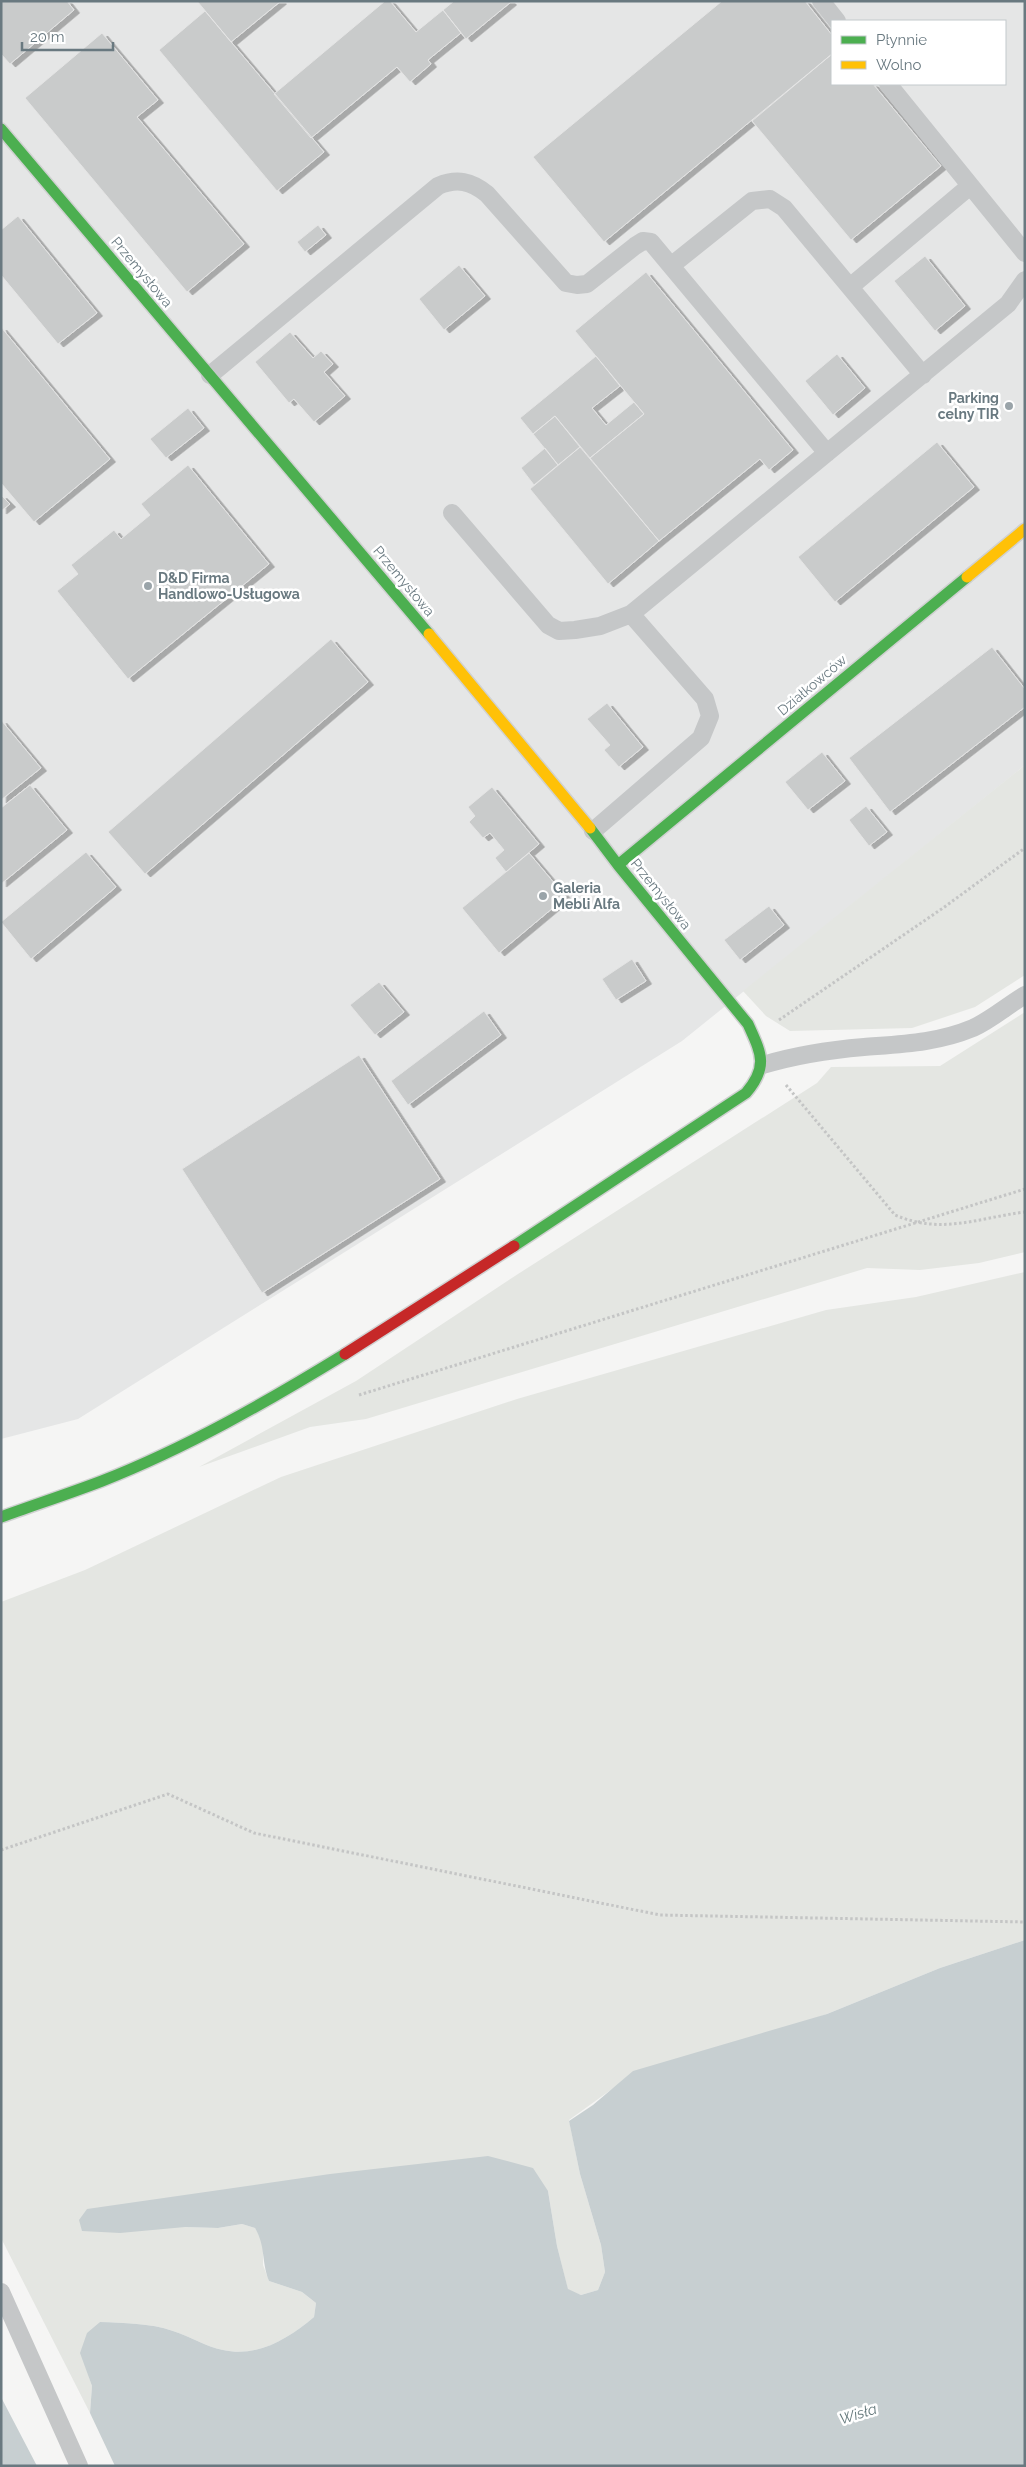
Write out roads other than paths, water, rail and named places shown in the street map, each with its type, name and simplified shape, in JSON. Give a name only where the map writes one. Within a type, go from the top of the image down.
[{"type":"street","name":"Przemysłowa","points":[[1,129],[592,830],[618,865],[748,1024],[761,1052],[763,1065]]},
{"type":"street","name":"Działkowców","points":[[618,865],[1025,529]]},
{"type":"street","points":[[1,1517],[99,1482],[176,1448],[310,1376],[464,1280],[746,1093],[759,1080],[763,1065]]},
{"type":"lane","points":[[821,1],[836,20]]},
{"type":"lane","points":[[889,85],[1025,253]]},
{"type":"lane","points":[[210,375],[438,186],[451,180],[476,185],[487,194],[566,282],[577,285],[587,284],[643,242],[651,242],[826,453]]},
{"type":"lane","points":[[850,287],[970,186]]},
{"type":"lane","points":[[672,265],[752,201],[770,198],[784,208],[923,375]]},
{"type":"lane","points":[[452,513],[548,625],[559,631],[600,626],[631,614],[1008,304],[1025,280]]},
{"type":"lane","points":[[592,830],[701,738],[710,716],[705,699],[631,614]]},
{"type":"lane","points":[[763,1065],[794,1056],[865,1047],[908,1045],[942,1039],[975,1027],[1025,995]]},
{"type":"lane","points":[[1,2292],[79,2466]]},
{"type":"water","name":"Wisła","points":[[1025,1940],[1025,2466],[115,2466],[90,2413],[92,2386],[80,2353],[87,2333],[100,2322],[155,2326],[179,2333],[217,2349],[236,2352],[248,2351],[261,2349],[294,2332],[314,2317],[316,2303],[302,2292],[269,2281],[261,2241],[255,2228],[242,2224],[218,2228],[185,2227],[120,2233],[82,2231],[79,2220],[87,2209],[330,2174],[488,2156],[533,2168],[548,2191],[557,2246],[568,2289],[581,2295],[598,2290],[605,2272],[601,2245],[580,2174],[569,2121],[593,2105],[633,2071],[827,2014],[940,1968]]},
{"type":"water","points":[[2,2399],[37,2466],[1,2466]]},
{"type":"place","name":"Parking celny TIR","points":[[1009,406]]},
{"type":"place","name":"D&D Firma Handlowo-Usługowa","points":[[148,586]]},
{"type":"place","name":"Galeria Mebli Alfa","points":[[543,896]]}]
